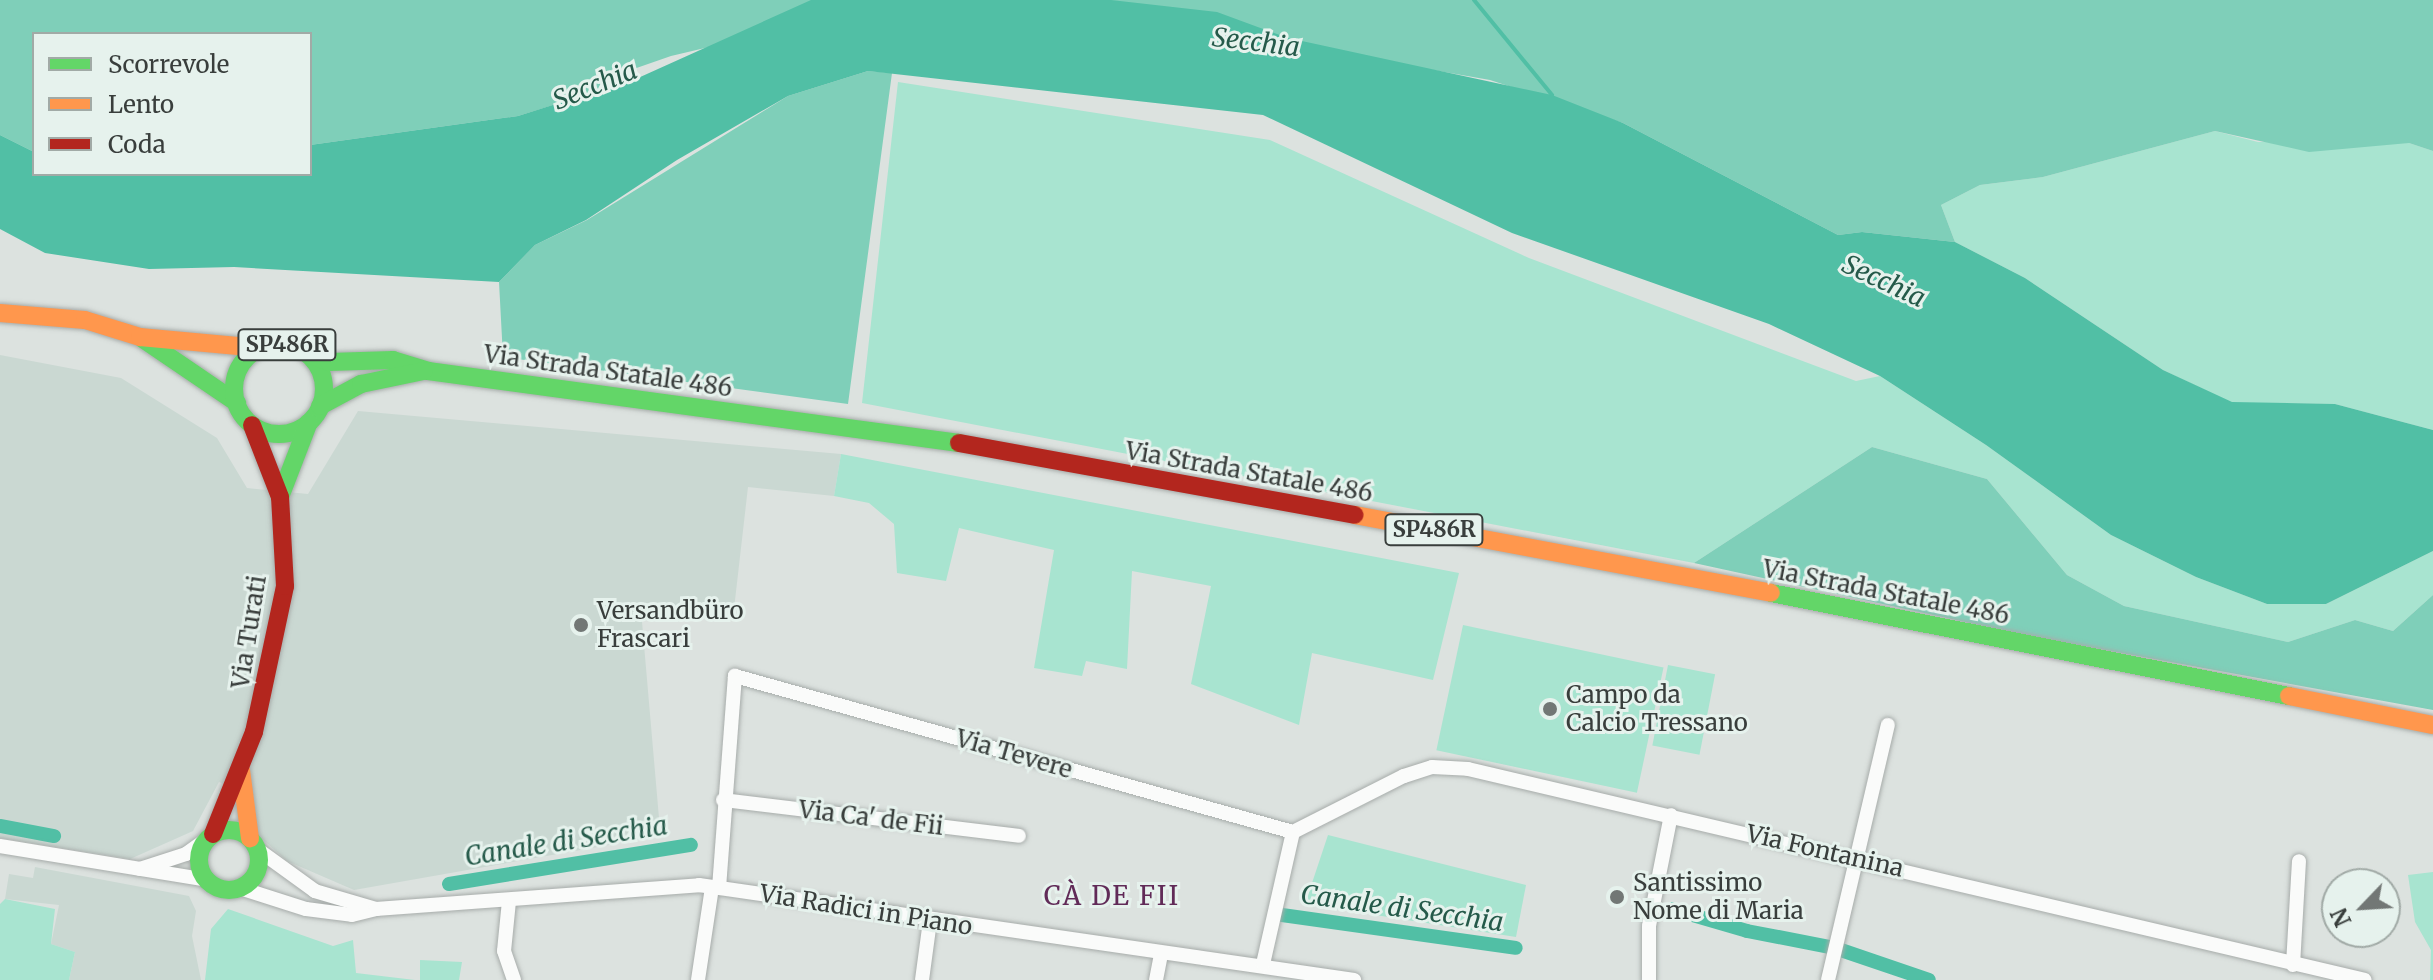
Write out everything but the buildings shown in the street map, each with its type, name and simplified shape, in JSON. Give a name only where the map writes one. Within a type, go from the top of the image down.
[{"type":"main road","name":"SP486R","points":[[0,313],[85,320],[140,337],[259,348],[275,344],[329,362],[393,360],[428,371]]},
{"type":"main road","name":"SP486R","points":[[140,337],[237,403],[252,425],[281,433],[361,384],[428,371]]},
{"type":"main road","name":"SP486R","points":[[237,403],[240,366],[259,348]]},
{"type":"main road","name":"SP486R","points":[[305,352],[322,377],[315,414]]},
{"type":"main road","name":"Via Strada Statale 486","points":[[428,371],[972,445],[1687,576],[2433,725]]},
{"type":"main road","points":[[280,497],[315,414]]},
{"type":"main road","points":[[252,425],[280,497]]},
{"type":"main road","name":"Via Turati","points":[[209,838],[241,770],[269,679],[285,586],[280,497]]},
{"type":"main road","name":"Via Turati","points":[[241,770],[254,844]]},
{"type":"main road","points":[[236,830],[254,844],[254,877],[240,888],[221,889],[207,880],[199,861],[209,838],[236,830]]},
{"type":"street","name":"Via Tevere","points":[[723,800],[735,676],[1293,832]]},
{"type":"street","points":[[1828,980],[1888,725]]},
{"type":"street","name":"Via Fontanina","points":[[1293,832],[1432,767],[1546,787],[1857,857],[2365,980]]},
{"type":"street","name":"Via Ca' de Fii","points":[[723,800],[1019,836]]},
{"type":"street","points":[[698,980],[716,887],[723,800]]},
{"type":"street","points":[[1649,980],[1649,926],[1671,815]]},
{"type":"street","points":[[1263,964],[1293,832]]},
{"type":"street","points":[[140,869],[186,854],[209,838]]},
{"type":"street","name":"Via Radici in Piano","points":[[254,844],[323,895],[376,909]]},
{"type":"street","points":[[0,846],[207,880]]},
{"type":"street","points":[[2293,965],[2299,861]]},
{"type":"street","name":"Via Radici in Piano","points":[[240,888],[306,909],[352,915],[376,909],[716,887],[930,921],[1161,954],[1263,964],[1354,980]]},
{"type":"street","points":[[509,901],[504,951],[514,980]]},
{"type":"street","points":[[922,980],[930,921]]},
{"type":"street","points":[[1156,980],[1161,954]]},
{"type":"shaded area","points":[[0,0],[846,0],[743,39],[671,56],[602,80],[598,91],[518,116],[312,145],[312,32],[32,32],[32,151],[0,135]]},
{"type":"shaded area","points":[[1101,0],[2433,0],[2433,151],[2409,143],[2309,152],[2215,131],[2043,177],[1980,185],[1941,205],[1955,242],[1862,232],[1838,235],[1623,123],[1490,80],[1302,47]]},
{"type":"shaded area","points":[[868,71],[892,73],[848,404],[503,357],[499,282],[535,245],[587,220],[788,96]]},
{"type":"shaded area","points":[[898,82],[1270,140],[1529,258],[1856,381],[1880,376],[1986,445],[2111,535],[2196,577],[2267,604],[2326,604],[2433,551],[2433,595],[2393,631],[2355,620],[2288,642],[2124,606],[2067,575],[1987,479],[1872,447],[1694,563],[862,403]]},
{"type":"shaded area","points":[[2215,131],[2258,142],[2409,143],[2433,151],[2433,430],[2335,404],[2232,403],[2163,370],[2025,278],[1955,242],[1941,205],[1980,185],[2043,177]]},
{"type":"shaded area","points":[[0,355],[121,378],[217,438],[247,488],[308,494],[358,411],[841,454],[834,496],[748,487],[734,609],[641,610],[659,818],[643,839],[354,890],[287,861],[257,834],[254,796],[219,782],[193,831],[130,859],[0,838]]},
{"type":"shaded area","points":[[1872,447],[1987,479],[2067,575],[2124,606],[2288,642],[2355,620],[2393,631],[2433,595],[2433,710],[2039,638],[1694,563]]},
{"type":"shaded area","points":[[841,454],[1459,573],[1433,680],[1312,653],[1299,725],[1191,684],[1211,586],[1132,571],[1127,669],[1086,661],[1082,676],[1034,668],[1054,550],[959,528],[946,581],[897,573],[894,524],[869,503],[834,496]]},
{"type":"shaded area","name":"Campo da Calcio Tressano","points":[[1463,625],[1664,668],[1637,793],[1436,750]]},
{"type":"shaded area","points":[[1668,665],[1715,674],[1699,755],[1652,745]]},
{"type":"shaded area","points":[[1328,835],[1526,885],[1516,937],[1305,904]]},
{"type":"shaded area","points":[[35,867],[189,896],[196,911],[192,936],[201,980],[69,980],[75,952],[51,944],[59,905],[5,899],[9,874],[33,878]]},
{"type":"shaded area","points":[[2433,872],[2433,980],[2430,980],[2431,950],[2415,922],[2408,875]]},
{"type":"shaded area","points":[[5,899],[55,909],[51,944],[75,952],[69,980],[0,980],[0,904]]},
{"type":"shaded area","points":[[228,909],[333,946],[353,940],[356,973],[415,980],[205,980],[211,929]]},
{"type":"shaded area","points":[[420,960],[462,962],[459,980],[420,980]]},
{"type":"water","name":"Secchia","points":[[811,0],[1111,0],[1217,12],[1288,38],[1552,95],[1623,123],[1838,235],[1862,232],[1955,242],[2025,278],[2163,370],[2232,402],[2335,404],[2433,430],[2433,551],[2326,604],[2267,604],[2196,577],[2111,535],[1986,445],[1880,376],[1769,324],[1512,233],[1263,115],[868,71],[788,96],[677,160],[586,220],[535,245],[499,282],[234,267],[149,269],[45,253],[0,229],[0,135],[32,151],[32,176],[312,176],[312,145],[518,116],[638,78]]},
{"type":"waterway","points":[[1474,0],[1552,95]]},
{"type":"waterway","name":"Canale di Secchia","points":[[0,826],[54,836]]},
{"type":"waterway","name":"Canale di Secchia","points":[[449,884],[691,845]]},
{"type":"waterway","name":"Canale di Secchia","points":[[1672,909],[1747,931],[1835,948],[1929,980]]},
{"type":"waterway","name":"Canale di Secchia","points":[[1282,915],[1516,948]]},
{"type":"traffic: fast","points":[[143,339],[237,403]]},
{"type":"traffic: fast","points":[[279,344],[304,352],[316,364],[324,389],[316,414],[304,426],[279,434],[254,426],[242,414],[234,389],[242,364],[254,352],[279,344]]},
{"type":"traffic: fast","points":[[305,352],[329,362],[393,360],[428,371],[959,443]]},
{"type":"traffic: fast","points":[[320,406],[361,384],[424,371]]},
{"type":"traffic: fast","points":[[280,497],[309,422]]},
{"type":"traffic: fast","points":[[1771,593],[2289,696]]},
{"type":"traffic: fast","points":[[229,830],[241,832],[250,839],[257,848],[259,860],[257,872],[250,881],[241,888],[229,890],[217,888],[208,881],[201,872],[199,860],[201,848],[208,839],[217,832],[229,830]]},
{"type":"traffic: slow","points":[[0,313],[85,320],[140,337]]},
{"type":"traffic: slow","points":[[140,337],[259,348]]},
{"type":"traffic: slow","points":[[1355,515],[1771,593]]},
{"type":"traffic: slow","points":[[2289,696],[2433,725]]},
{"type":"traffic: slow","points":[[241,770],[250,838]]},
{"type":"traffic: jam","points":[[213,834],[254,732],[285,586],[280,497],[252,425]]},
{"type":"traffic: jam","points":[[959,443],[1355,515]]},
{"type":"place","name":"Versandbüro Frascari","points":[[581,625]]},
{"type":"place","name":"Campo da Calcio Tressano","points":[[1550,709]]},
{"type":"place","name":"Santissimo Nome di Maria","points":[[1617,897]]},
{"type":"district","name":"CÀ DE FII","points":[[1112,896]]}]
